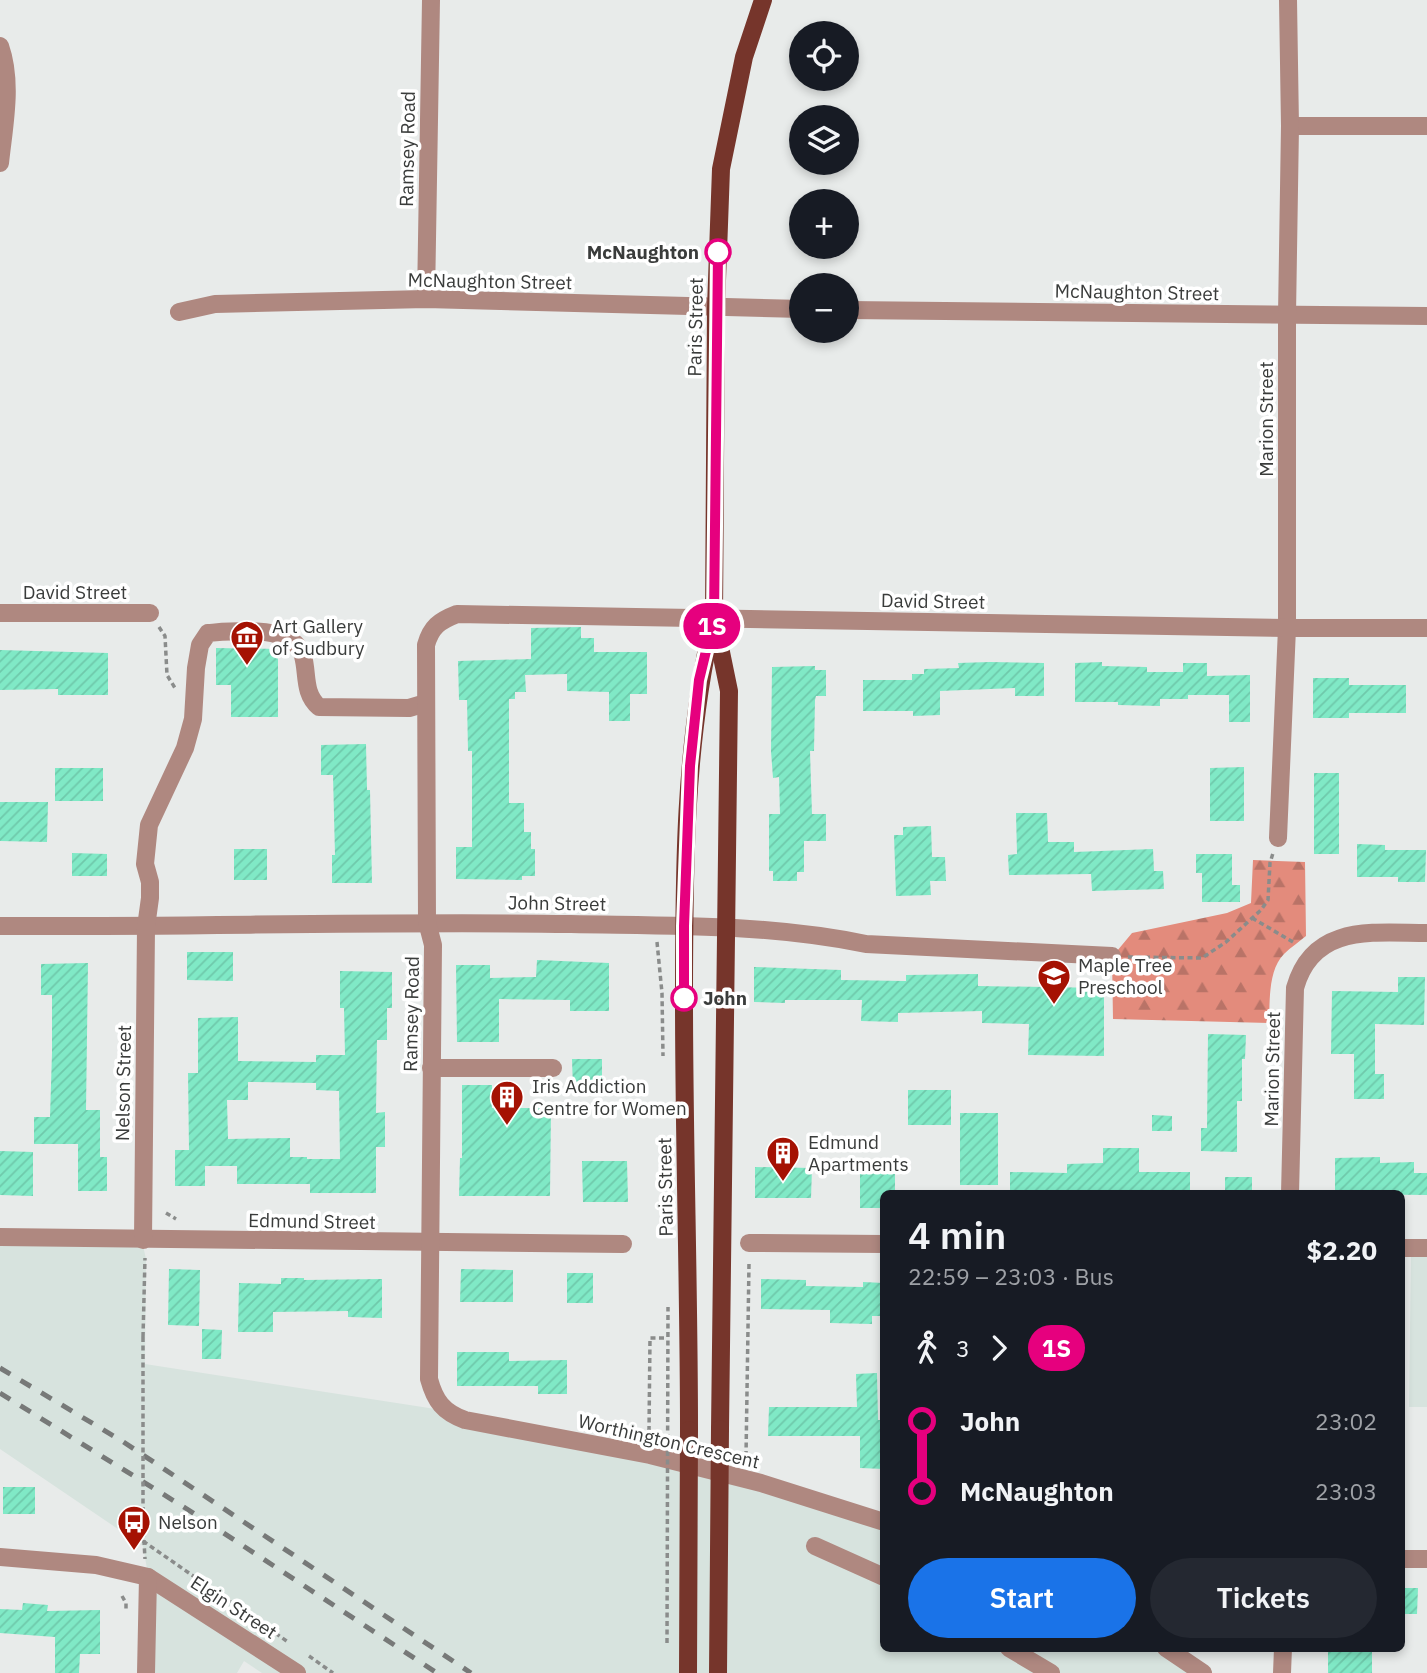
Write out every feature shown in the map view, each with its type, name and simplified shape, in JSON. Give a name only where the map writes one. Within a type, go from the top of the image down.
[{"type":"main road","name":"Paris Street","points":[[718,1673],[729,691],[714,618],[716,308],[721,169],[744,57],[763,0]]},
{"type":"main road","name":"Paris Street","points":[[688,1673],[689,1430],[684,926],[690,766],[699,680],[714,618]]},
{"type":"street","name":"Ramsey Road","points":[[426,299],[431,0]]},
{"type":"street","name":"Marion Street","points":[[1278,838],[1287,628],[1290,126],[1288,0]]},
{"type":"street","points":[[0,46],[6,62],[7,88],[0,163]]},
{"type":"street","points":[[1290,126],[1427,126]]},
{"type":"street","name":"McNaughton Street","points":[[179,312],[215,304],[426,299],[789,309]]},
{"type":"street","name":"McNaughton Street","points":[[859,310],[1427,316]]},
{"type":"street","name":"David Street","points":[[0,613],[150,613]]},
{"type":"street","name":"David Street","points":[[439,621],[457,614],[1427,628]]},
{"type":"street","name":"Ramsey Road","points":[[439,621],[430,631],[426,645],[427,922],[433,945],[429,1379],[434,1396],[443,1409]]},
{"type":"street","name":"Nelson Street","points":[[144,1246],[146,927],[150,898],[150,882],[145,864],[149,825],[185,748],[193,719],[200,645],[208,633],[261,632],[283,635],[295,642],[303,655],[305,681],[310,696],[320,707],[409,708],[426,703]]},
{"type":"street","name":"John Street","points":[[0,926],[146,927],[427,922],[725,926],[775,930],[866,944],[1121,956]]},
{"type":"street","name":"Marion Street","points":[[1290,1190],[1295,988],[1300,969],[1315,952],[1341,937],[1361,933],[1427,933]]},
{"type":"street","points":[[432,1068],[553,1068]]},
{"type":"street","name":"Edmund Street","points":[[0,1237],[144,1246],[623,1244]]},
{"type":"street","points":[[749,1243],[880,1244]]},
{"type":"street","points":[[1405,1248],[1427,1248]]},
{"type":"street","name":"Worthington Crescent","points":[[443,1409],[465,1420],[650,1455],[761,1483],[880,1521]]},
{"type":"street","points":[[815,1546],[880,1575]]},
{"type":"street","name":"Elgin Street","points":[[0,1557],[96,1565],[148,1577],[297,1673]]},
{"type":"street","points":[[1405,1559],[1427,1559]]},
{"type":"street","points":[[146,1673],[148,1577]]},
{"type":"street","points":[[1016,1652],[1051,1673]]},
{"type":"street","points":[[1172,1652],[1203,1673]]},
{"type":"street","points":[[1282,1673],[1283,1652]]},
{"type":"path","points":[[165,636],[167,675]]},
{"type":"path","points":[[1121,956],[1202,958],[1226,942],[1268,900],[1270,863]]},
{"type":"path","points":[[1252,918],[1293,942]]},
{"type":"path","points":[[657,926],[656,954],[662,993],[663,1061]]},
{"type":"path","points":[[144,1246],[143,1541],[148,1577]]},
{"type":"path","points":[[746,1456],[748,1263],[761,1263]]},
{"type":"path","points":[[667,1296],[667,1645]]},
{"type":"path","points":[[649,1431],[650,1338],[667,1338]]},
{"type":"path","points":[[143,1541],[333,1673]]},
{"type":"shaded area","points":[[0,1239],[142,1241],[146,1259],[145,1364],[442,1410],[603,1447],[880,1522],[880,1652],[1168,1652],[1201,1673],[262,1673],[244,1661],[237,1673],[153,1673],[153,1603],[143,1546],[0,1449]]},
{"type":"shaded area","points":[[1411,1251],[1427,1251],[1427,1407],[1409,1407]]},
{"type":"green space","points":[[1253,860],[1305,862],[1306,936],[1284,954],[1275,968],[1269,1023],[1113,1019],[1112,957],[1132,933],[1227,913],[1251,903]]},
{"type":"building","points":[[581,627],[581,638],[594,638],[594,652],[647,652],[647,694],[630,694],[630,721],[609,721],[609,692],[567,691],[567,674],[525,675],[526,692],[515,692],[515,699],[509,699],[509,803],[524,803],[524,832],[531,832],[531,849],[535,849],[535,876],[522,876],[522,880],[456,879],[456,847],[472,847],[472,751],[468,751],[467,700],[459,700],[458,661],[531,659],[531,628]]},
{"type":"building","name":"Art Gallery of Sudbury","points":[[216,648],[278,649],[278,717],[231,717],[231,685],[216,685]]},
{"type":"building","points":[[0,650],[108,653],[108,695],[58,695],[58,689],[0,690]]},
{"type":"building","points":[[1102,662],[1102,666],[1147,667],[1147,672],[1183,672],[1183,663],[1207,663],[1207,676],[1250,675],[1250,722],[1229,722],[1229,695],[1188,695],[1188,699],[1160,699],[1160,706],[1075,702],[1075,663]]},
{"type":"building","points":[[958,663],[1044,663],[1044,696],[1015,696],[1015,688],[940,691],[940,715],[913,716],[913,711],[863,711],[863,680],[912,680],[912,674],[924,674],[924,669],[959,668]]},
{"type":"building","points":[[815,666],[815,670],[826,670],[826,696],[816,696],[815,700],[814,751],[810,751],[812,814],[826,814],[826,841],[804,841],[804,872],[797,872],[797,881],[773,881],[773,871],[769,871],[769,814],[780,814],[779,777],[773,778],[771,751],[772,667]]},
{"type":"building","points":[[1313,678],[1349,678],[1349,685],[1406,685],[1406,713],[1349,713],[1349,718],[1313,718]]},
{"type":"building","points":[[366,744],[372,883],[332,883],[332,855],[335,855],[333,775],[321,775],[321,745]]},
{"type":"building","points":[[1244,767],[1244,821],[1210,821],[1210,768]]},
{"type":"building","points":[[55,768],[103,768],[103,801],[55,801]]},
{"type":"building","points":[[1314,773],[1339,773],[1339,854],[1314,854]]},
{"type":"building","points":[[0,802],[48,802],[47,842],[0,841]]},
{"type":"building","points":[[1016,813],[1047,813],[1048,842],[1074,842],[1074,852],[1153,849],[1154,871],[1163,871],[1164,889],[1092,891],[1091,874],[1009,875],[1008,855],[1017,854]]},
{"type":"building","points":[[931,826],[932,857],[945,857],[946,881],[930,881],[931,895],[896,896],[894,835],[903,835],[903,827]]},
{"type":"building","points":[[1357,844],[1385,845],[1385,850],[1426,850],[1425,882],[1398,882],[1398,877],[1357,877]]},
{"type":"building","points":[[234,849],[267,849],[267,880],[234,880]]},
{"type":"building","points":[[72,853],[107,854],[107,876],[72,876]]},
{"type":"building","points":[[1196,854],[1232,854],[1232,885],[1240,885],[1240,902],[1202,902],[1202,873],[1196,873]]},
{"type":"building","points":[[187,952],[233,952],[233,981],[187,980]]},
{"type":"building","points":[[537,960],[609,963],[609,1011],[570,1011],[570,1000],[499,999],[499,1042],[457,1042],[456,965],[490,965],[490,978],[536,977]]},
{"type":"building","points":[[88,963],[86,1110],[100,1110],[100,1157],[107,1157],[107,1191],[78,1191],[78,1144],[34,1144],[34,1117],[50,1117],[52,995],[41,995],[41,964]]},
{"type":"building","points":[[754,967],[841,970],[841,980],[906,981],[906,975],[978,974],[978,986],[1104,988],[1104,1056],[1028,1055],[1029,1024],[982,1023],[982,1011],[898,1013],[898,1022],[861,1021],[862,1000],[754,1002]]},
{"type":"building","points":[[340,971],[392,972],[392,1008],[387,1008],[387,1040],[377,1040],[376,1113],[385,1112],[385,1147],[376,1147],[376,1193],[310,1193],[310,1184],[237,1184],[237,1166],[205,1166],[205,1186],[175,1186],[175,1150],[189,1150],[188,1073],[198,1073],[198,1018],[238,1017],[238,1061],[316,1062],[316,1055],[345,1055],[344,1008],[340,1008]],"holes":[[[248,1082],[316,1083],[316,1090],[339,1091],[340,1159],[290,1157],[290,1138],[228,1139],[227,1100],[248,1100]]]},
{"type":"building","points":[[1398,977],[1425,977],[1424,1025],[1375,1024],[1375,1074],[1384,1074],[1384,1099],[1354,1099],[1354,1054],[1331,1054],[1332,991],[1398,992]]},
{"type":"building","points":[[1208,1034],[1246,1035],[1245,1059],[1242,1059],[1242,1101],[1237,1101],[1237,1152],[1201,1151],[1201,1128],[1207,1128]]},
{"type":"building","points":[[572,1059],[602,1059],[602,1090],[573,1091]]},
{"type":"building","points":[[462,1085],[492,1085],[492,1108],[551,1108],[550,1196],[459,1196]]},
{"type":"building","points":[[908,1090],[951,1090],[951,1125],[908,1125]]},
{"type":"building","points":[[960,1113],[998,1113],[998,1185],[960,1185]]},
{"type":"building","points":[[1152,1115],[1172,1116],[1172,1131],[1152,1131]]},
{"type":"building","points":[[1103,1148],[1139,1148],[1139,1172],[1190,1172],[1190,1190],[1010,1190],[1010,1172],[1067,1173],[1067,1164],[1103,1163]]},
{"type":"building","points":[[0,1151],[33,1152],[33,1196],[0,1195]]},
{"type":"building","points":[[1380,1157],[1380,1163],[1414,1162],[1414,1173],[1427,1173],[1427,1195],[1405,1195],[1405,1190],[1335,1190],[1335,1158]]},
{"type":"building","points":[[582,1161],[627,1161],[628,1202],[583,1202]]},
{"type":"building","name":"Edmund Apartments","points":[[755,1167],[812,1168],[811,1198],[755,1198]]},
{"type":"building","points":[[860,1170],[895,1170],[895,1190],[880,1190],[880,1208],[860,1208]]},
{"type":"building","points":[[1225,1177],[1252,1177],[1252,1190],[1225,1190]]},
{"type":"building","points":[[169,1269],[200,1270],[199,1326],[168,1325]]},
{"type":"building","points":[[461,1269],[513,1270],[513,1302],[460,1302]]},
{"type":"building","points":[[567,1273],[593,1273],[593,1303],[567,1303]]},
{"type":"building","points":[[281,1278],[382,1279],[382,1318],[348,1317],[348,1311],[273,1312],[273,1332],[238,1332],[239,1283],[281,1284]]},
{"type":"building","points":[[761,1279],[806,1280],[806,1286],[863,1287],[863,1282],[880,1283],[880,1316],[872,1316],[872,1324],[830,1323],[830,1310],[761,1309]]},
{"type":"building","points":[[202,1329],[222,1330],[221,1359],[202,1359]]},
{"type":"building","points":[[457,1352],[509,1352],[509,1361],[567,1360],[567,1394],[538,1394],[538,1386],[457,1386]]},
{"type":"building","points":[[877,1373],[880,1469],[860,1468],[860,1436],[768,1436],[769,1407],[857,1407],[856,1374]]},
{"type":"building","points":[[3,1487],[35,1487],[35,1514],[3,1514]]},
{"type":"building","points":[[1405,1588],[1418,1588],[1417,1614],[1405,1614]]},
{"type":"building","points":[[23,1603],[48,1605],[47,1611],[100,1610],[100,1654],[80,1654],[79,1673],[55,1673],[55,1637],[0,1633],[0,1609],[22,1610]]},
{"type":"building","points":[[1328,1652],[1372,1652],[1372,1673],[1328,1673]]},
{"type":"railway","points":[[0,1368],[122,1441],[471,1673]]},
{"type":"railway","points":[[0,1393],[187,1509],[437,1673]]},
{"type":"bus line","name":"1S","points":[[684,998],[690,766],[699,680],[714,618],[718,252]]},
{"type":"place","name":"McNaughton","points":[[718,252]]},
{"type":"place","name":"Art Gallery of Sudbury","points":[[247,667]]},
{"type":"place","name":"John","points":[[684,998]]},
{"type":"place","name":"Maple Tree Preschool","points":[[1054,1006]]},
{"type":"place","name":"Iris Addiction Centre for Women","points":[[507,1127]]},
{"type":"place","name":"Edmund Apartments","points":[[783,1183]]},
{"type":"place","name":"Nelson","points":[[134,1552]]}]
